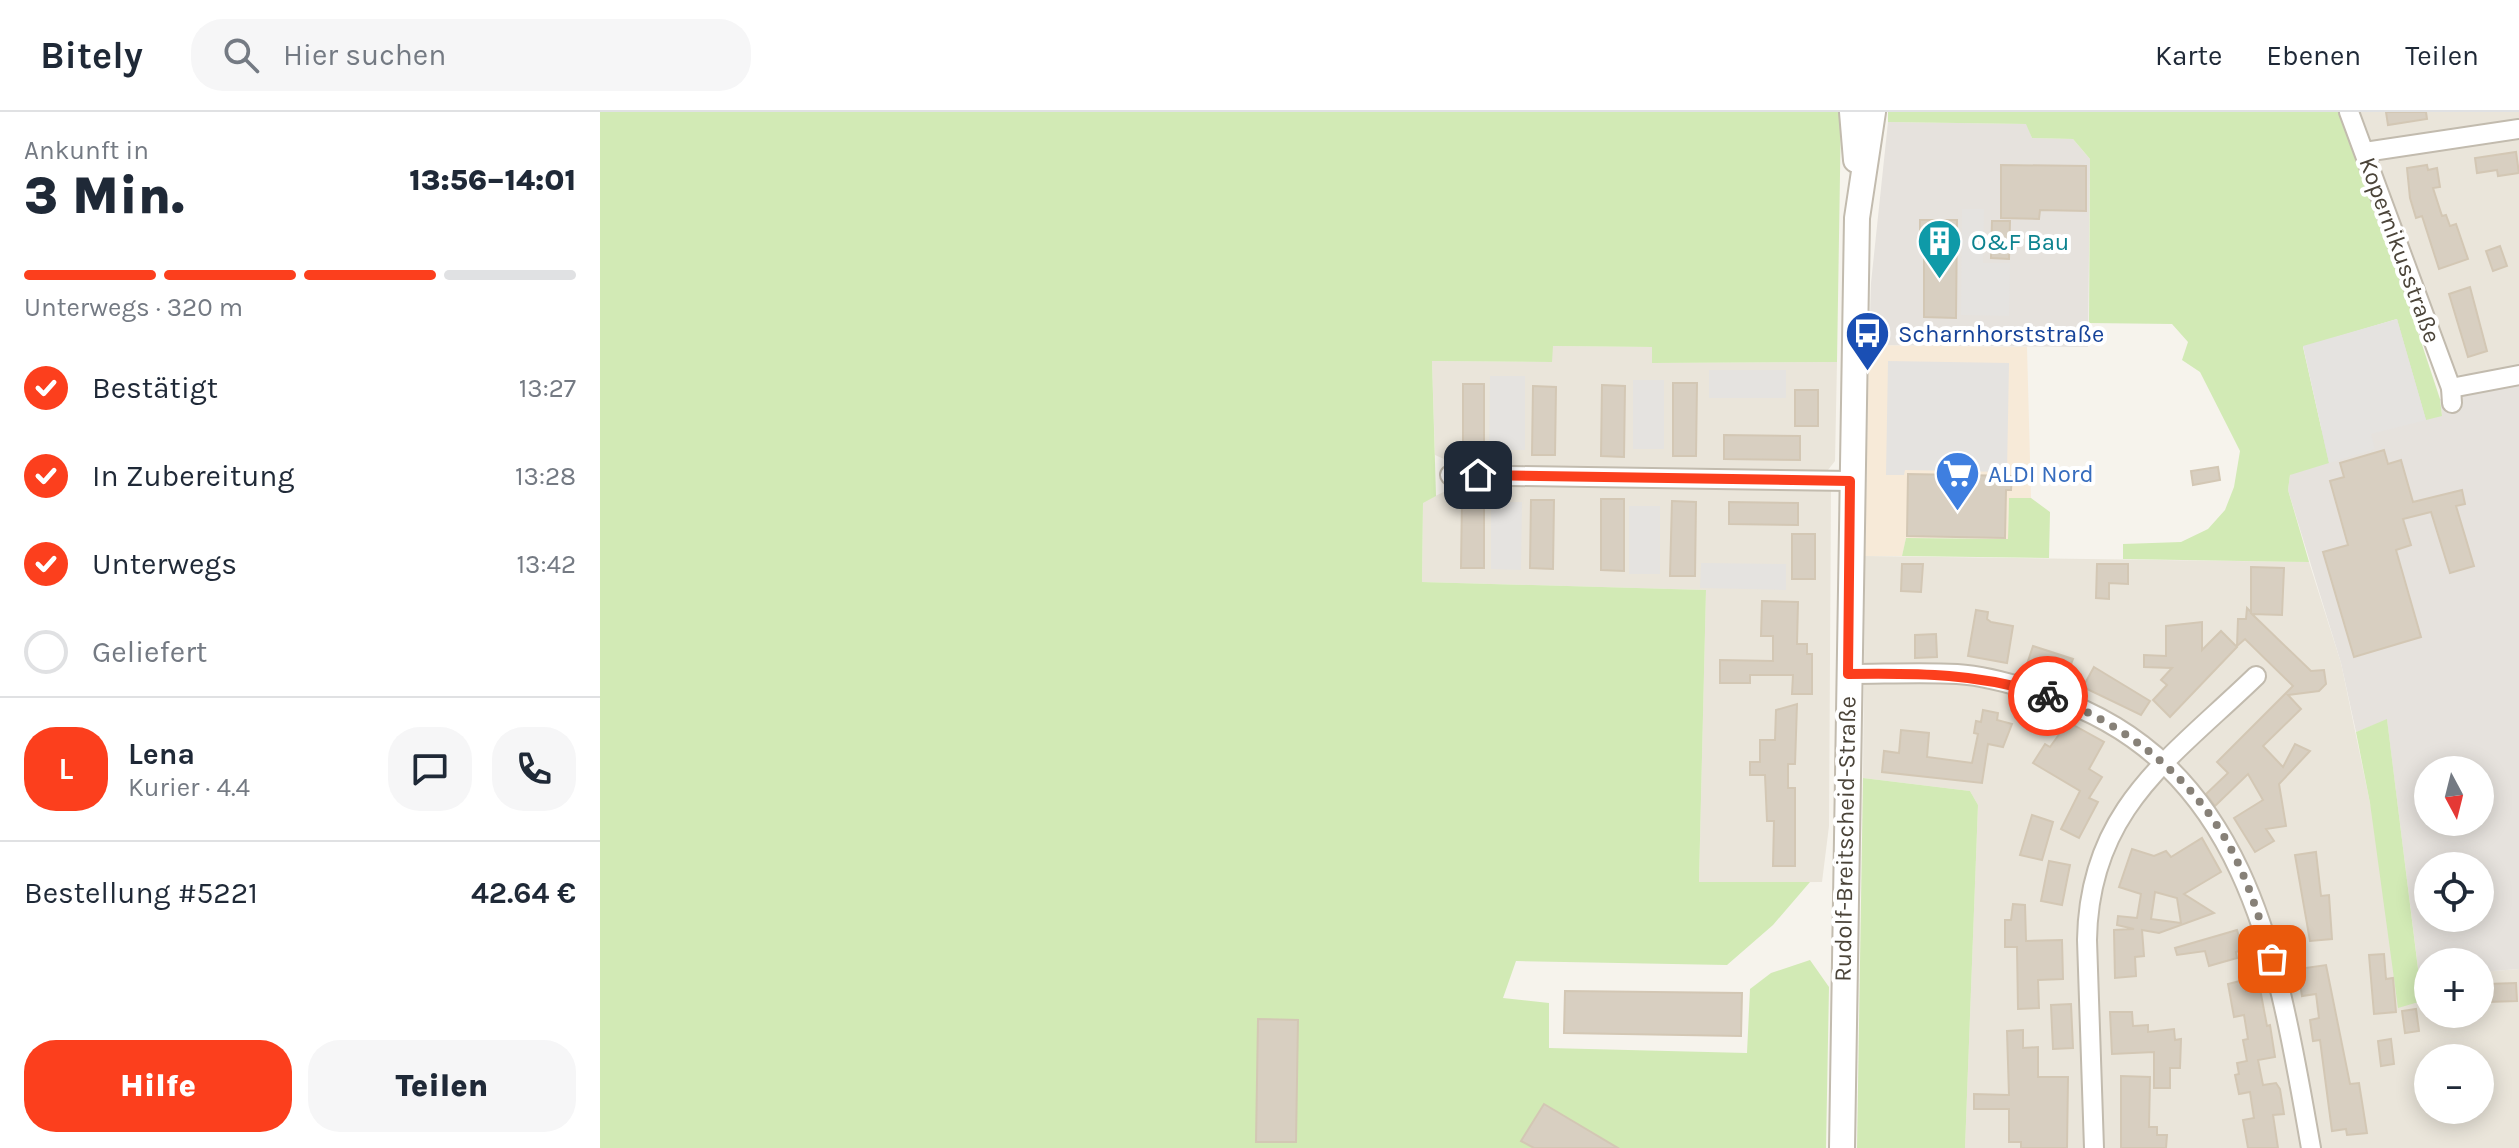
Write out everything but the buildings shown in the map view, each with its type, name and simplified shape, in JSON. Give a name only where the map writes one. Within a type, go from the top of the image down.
[{"type":"street","name":"Rudolf-Breitscheid-Straße","points":[[1842,1148],[1850,481],[1859,194],[1852,112]]},
{"type":"street","name":"Rudolf-Breitscheid-Straße","points":[[1859,194],[1873,112]]},
{"type":"street","name":"Kopernikusstraße","points":[[2349,112],[2451,396],[2519,375]]},
{"type":"street","points":[[2365,152],[2519,129]]},
{"type":"street","points":[[1450,475],[1850,481]]},
{"type":"street","points":[[1848,674],[1958,674],[2015,684],[2092,714],[2164,764],[2211,818],[2247,882],[2272,959],[2311,1148]]},
{"type":"street","points":[[2094,1148],[2087,940],[2090,896],[2099,857],[2116,821],[2146,779],[2256,676]]},
{"type":"shaded area","points":[[2356,112],[2519,112],[2519,372],[2455,375]]},
{"type":"shaded area","points":[[1888,122],[2027,124],[2032,138],[2073,139],[2090,159],[2088,347],[1869,345],[1871,283]]},
{"type":"shaded area","points":[[1962,209],[1984,209],[1983,263],[2010,263],[2009,316],[1961,315]]},
{"type":"shaded area","points":[[2397,319],[2442,416],[2440,399],[2519,383],[2519,969],[2494,971],[2494,948],[2416,948],[2387,720],[2356,732],[2341,663],[2288,490],[2290,475]]},
{"type":"shaded area","points":[[2397,319],[2426,420],[2371,434],[2375,449],[2329,463],[2303,346]]},
{"type":"shaded area","points":[[1869,345],[2027,347],[2031,498],[2009,498],[2008,539],[1906,538],[1902,556],[1865,556]]},
{"type":"shaded area","points":[[1552,346],[1652,347],[1653,363],[1837,362],[1835,461],[1828,470],[1464,468],[1435,455],[1432,361],[1552,362]]},
{"type":"shaded area","points":[[1888,361],[2009,363],[2007,472],[1905,470],[1904,475],[1886,475]]},
{"type":"shaded area","points":[[1709,370],[1786,370],[1786,398],[1709,398]]},
{"type":"shaded area","points":[[1490,376],[1525,376],[1525,450],[1489,450]]},
{"type":"shaded area","points":[[1633,380],[1664,380],[1664,449],[1633,449]]},
{"type":"shaded area","points":[[1466,481],[1827,486],[1831,491],[1829,826],[1822,882],[1699,883],[1706,590],[1422,582],[1423,502]]},
{"type":"shaded area","points":[[1491,502],[1522,502],[1521,570],[1491,569]]},
{"type":"shaded area","points":[[1629,506],[1660,506],[1660,574],[1629,574]]},
{"type":"shaded area","points":[[1865,556],[2309,562],[2341,663],[2370,803],[2414,971],[2414,1028],[2494,1028],[2494,971],[2519,969],[2519,1148],[1965,1148],[1978,805],[1970,791],[1863,778]]},
{"type":"shaded area","points":[[1701,563],[1786,564],[1786,590],[1700,588]]},
{"type":"green space","points":[[600,112],[1841,112],[1837,362],[1652,363],[1652,347],[1553,346],[1552,362],[1432,361],[1436,496],[1423,503],[1422,582],[1706,590],[1699,882],[1810,882],[1773,925],[1727,965],[1516,961],[1503,998],[1549,1003],[1549,1048],[1747,1053],[1750,989],[1771,973],[1810,960],[1829,987],[1826,1148],[600,1148]]},
{"type":"green space","points":[[1888,112],[2338,112],[2399,275],[2440,399],[2442,416],[2426,420],[2397,319],[2303,347],[2329,463],[2290,475],[2288,490],[2309,562],[2123,559],[2123,544],[2181,542],[2208,529],[2225,510],[2234,487],[2240,451],[2200,372],[2182,360],[2188,342],[2172,324],[2089,323],[2090,159],[2073,139],[2032,138],[2026,124],[1888,122]]},
{"type":"green space","points":[[2009,498],[2031,498],[2050,512],[2049,558],[1902,556],[1906,538],[2008,539]]},
{"type":"green space","points":[[2387,719],[2415,948],[2414,1003],[2398,1008],[2370,803],[2356,732]]},
{"type":"green space","points":[[1863,778],[1970,791],[1978,805],[1965,1148],[1857,1148]]},
{"type":"way so far","points":[[2048,696],[2067,702],[2118,729],[2164,764],[2190,792],[2236,858],[2272,959]]},
{"type":"place","name":"O&F Bau","points":[[1940,281]]},
{"type":"place","name":"Scharnhorststraße","points":[[1867,373]]},
{"type":"place","name":"ALDI Nord","points":[[1957,513]]},
{"type":"route","points":[[1478,475],[1850,481],[1848,674],[1958,674],[2015,684],[2048,696]]}]
